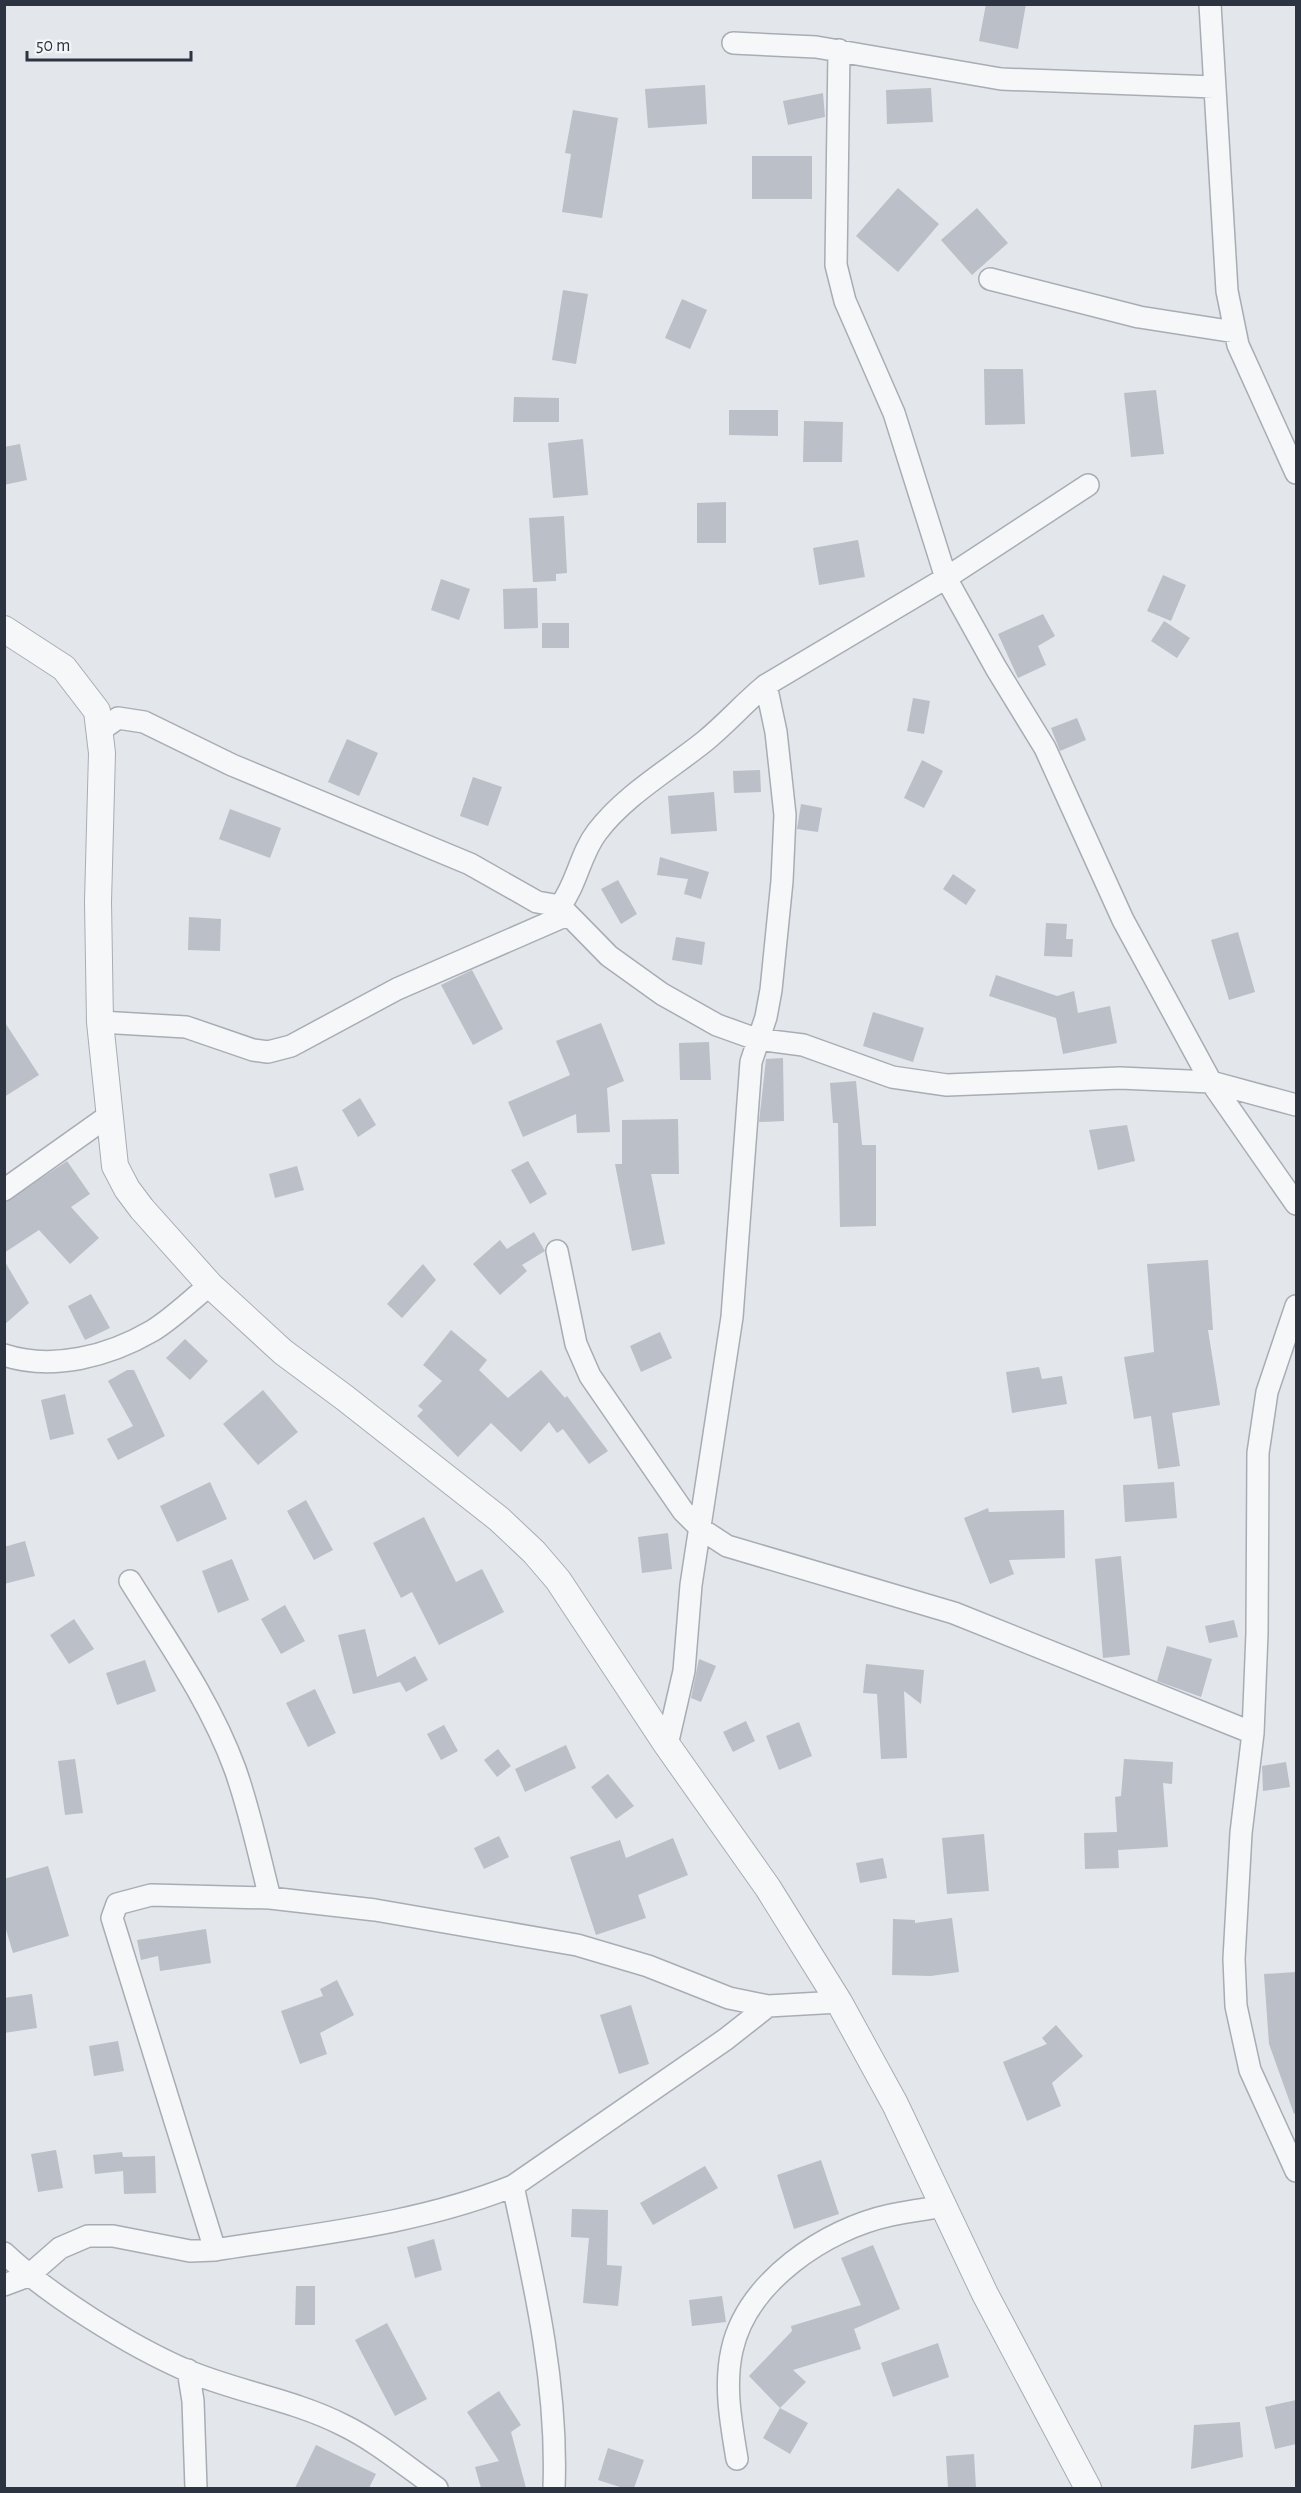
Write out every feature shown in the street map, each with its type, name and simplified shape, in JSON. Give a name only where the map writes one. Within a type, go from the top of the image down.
[{"type":"street","points":[[1210,4],[1227,291],[1238,345],[1296,473]]},
{"type":"street","points":[[733,42],[839,50],[1001,79],[1214,87]]},
{"type":"street","points":[[839,50],[836,265],[846,301],[894,413],[946,578],[996,668],[1045,748],[1124,920],[1210,1082],[1296,1204]]},
{"type":"street","points":[[990,279],[1139,317],[1235,332]]},
{"type":"street","points":[[100,1022],[186,1027],[253,1050],[268,1052],[291,1046],[398,989],[564,911],[594,835],[613,812],[706,740],[766,685],[946,578],[1088,484]]},
{"type":"street","points":[[4,629],[64,668],[97,711],[101,730],[98,902],[100,1022],[115,1166],[127,1189],[210,1285],[283,1352],[499,1519],[534,1552],[558,1580],[667,1745],[768,1888],[839,2002],[895,2104],[985,2294],[1088,2488]]},
{"type":"street","points":[[667,1745],[684,1671],[691,1585],[732,1317],[751,1062],[756,1039],[766,1017],[771,990],[786,846],[781,772],[766,685]]},
{"type":"street","points":[[101,730],[118,718],[144,722],[232,765],[470,864],[537,902],[564,911],[609,956],[662,994],[717,1025],[756,1039],[803,1046],[892,1077],[947,1085],[1120,1078],[1210,1082],[1296,1105]]},
{"type":"street","points":[[4,1190],[111,1114]]},
{"type":"street","points":[[557,1251],[576,1344],[590,1376],[646,1460],[683,1511],[701,1530],[737,1549],[954,1614],[1252,1733]]},
{"type":"street","points":[[4,1355],[34,1361],[100,1355],[153,1330],[210,1285]]},
{"type":"street","points":[[1296,1306],[1267,1392],[1258,1453],[1257,1633],[1252,1733],[1241,1833],[1235,1936],[1236,2006],[1250,2070],[1296,2171]]},
{"type":"street","points":[[130,1581],[196,1686],[216,1725],[248,1812],[270,1898]]},
{"type":"street","points":[[215,2250],[112,1918],[117,1904],[150,1895],[270,1898],[375,1910],[577,1945],[648,1966],[729,1998],[768,2006],[839,2002]]},
{"type":"street","points":[[4,2285],[28,2276],[60,2248],[88,2236],[113,2236],[190,2251],[215,2250],[393,2221],[477,2201],[513,2186],[726,2039],[768,2006]]},
{"type":"street","points":[[513,2186],[535,2285],[549,2370],[555,2453],[554,2488]]},
{"type":"street","points":[[737,2459],[729,2392],[732,2350],[749,2306],[784,2267],[858,2225],[889,2215],[945,2206]]},
{"type":"street","points":[[4,2253],[28,2276],[95,2320],[188,2370],[343,2424],[437,2488]]},
{"type":"street","points":[[188,2370],[193,2401],[196,2488]]},
{"type":"building","points":[[986,4],[1026,4],[1018,49],[979,41]]},
{"type":"building","points":[[705,85],[707,124],[648,128],[645,89]]},
{"type":"building","points":[[931,88],[933,122],[887,124],[886,90]]},
{"type":"building","points":[[823,93],[825,117],[788,125],[783,101]]},
{"type":"building","points":[[573,110],[618,118],[602,218],[562,212],[571,154],[565,153]]},
{"type":"building","points":[[752,156],[812,156],[812,199],[752,199]]},
{"type":"building","points":[[898,188],[939,224],[898,272],[856,236]]},
{"type":"building","points":[[977,208],[1008,243],[972,275],[941,240]]},
{"type":"building","points":[[563,290],[588,294],[576,364],[552,360]]},
{"type":"building","points":[[682,299],[707,310],[690,349],[665,338]]},
{"type":"building","points":[[984,369],[1023,369],[1025,424],[985,425]]},
{"type":"building","points":[[1156,390],[1164,454],[1131,457],[1124,393]]},
{"type":"building","points":[[514,397],[559,398],[559,422],[513,422]]},
{"type":"building","points":[[729,410],[778,410],[778,436],[729,435]]},
{"type":"building","points":[[804,421],[843,422],[842,462],[803,462]]},
{"type":"building","points":[[583,439],[588,495],[553,498],[548,443]]},
{"type":"building","points":[[20,444],[27,480],[4,485],[4,447]]},
{"type":"building","points":[[726,502],[726,543],[697,543],[697,503]]},
{"type":"building","points":[[564,516],[567,573],[556,574],[556,581],[533,582],[529,518]]},
{"type":"building","points":[[858,540],[865,577],[819,585],[813,548]]},
{"type":"building","points":[[1163,575],[1186,585],[1171,621],[1147,611]]},
{"type":"building","points":[[441,579],[470,589],[459,620],[431,610]]},
{"type":"building","points":[[537,588],[538,628],[504,629],[503,589]]},
{"type":"building","points":[[1043,614],[1055,636],[1038,646],[1046,665],[1018,678],[998,634]]},
{"type":"building","points":[[1164,621],[1190,638],[1177,658],[1151,641]]},
{"type":"building","points":[[542,623],[569,623],[569,648],[542,648]]},
{"type":"building","points":[[913,698],[930,701],[924,734],[907,731]]},
{"type":"building","points":[[1077,718],[1086,740],[1060,751],[1051,728]]},
{"type":"building","points":[[347,739],[378,753],[359,796],[328,782]]},
{"type":"building","points":[[922,760],[943,771],[924,808],[904,798]]},
{"type":"building","points":[[760,770],[761,792],[734,793],[733,771]]},
{"type":"building","points":[[473,777],[502,787],[488,826],[460,816]]},
{"type":"building","points":[[714,792],[717,831],[671,834],[668,796]]},
{"type":"building","points":[[801,804],[822,808],[818,832],[797,829]]},
{"type":"building","points":[[230,809],[281,828],[270,858],[219,839]]},
{"type":"building","points":[[660,857],[709,872],[701,899],[684,894],[688,879],[657,875]]},
{"type":"building","points":[[953,874],[976,890],[966,905],[943,889]]},
{"type":"building","points":[[618,880],[637,914],[621,924],[601,889]]},
{"type":"building","points":[[189,917],[221,919],[220,951],[188,950]]},
{"type":"building","points":[[1046,923],[1067,924],[1066,939],[1073,939],[1072,957],[1044,956]]},
{"type":"building","points":[[1238,932],[1255,992],[1229,1000],[1211,940]]},
{"type":"building","points":[[676,937],[705,942],[702,965],[672,960]]},
{"type":"building","points":[[472,970],[503,1029],[473,1045],[441,985]]},
{"type":"building","points":[[996,975],[1057,996],[1074,991],[1078,1013],[1110,1006],[1117,1043],[1063,1054],[1056,1018],[989,996]]},
{"type":"building","points":[[873,1012],[924,1028],[913,1062],[863,1046]]},
{"type":"building","points":[[4,1021],[39,1075],[4,1097]]},
{"type":"building","points":[[601,1023],[624,1081],[607,1088],[610,1132],[577,1133],[576,1114],[523,1137],[508,1102],[570,1075],[556,1041]]},
{"type":"building","points":[[709,1042],[711,1080],[680,1080],[679,1043]]},
{"type":"building","points":[[783,1058],[784,1121],[759,1122],[766,1059]]},
{"type":"building","points":[[856,1081],[862,1145],[876,1145],[876,1226],[840,1227],[838,1123],[833,1123],[830,1083]]},
{"type":"building","points":[[360,1098],[376,1125],[358,1137],[342,1110]]},
{"type":"building","points":[[678,1119],[679,1174],[651,1174],[665,1244],[632,1251],[615,1164],[622,1164],[622,1120]]},
{"type":"building","points":[[1127,1125],[1135,1161],[1098,1170],[1089,1130]]},
{"type":"building","points":[[67,1161],[90,1194],[71,1207],[99,1238],[70,1264],[39,1230],[4,1253],[4,1203]]},
{"type":"building","points":[[528,1161],[547,1194],[530,1204],[511,1170]]},
{"type":"building","points":[[297,1166],[304,1190],[275,1198],[269,1174]]},
{"type":"building","points":[[534,1232],[545,1251],[522,1265],[527,1271],[500,1295],[473,1264],[500,1240],[507,1249]]},
{"type":"building","points":[[4,1260],[29,1303],[4,1325]]},
{"type":"building","points":[[1208,1260],[1213,1330],[1208,1330],[1220,1405],[1172,1413],[1180,1466],[1158,1469],[1151,1416],[1134,1419],[1124,1357],[1154,1352],[1147,1264]]},
{"type":"building","points":[[423,1264],[436,1280],[402,1318],[387,1304]]},
{"type":"building","points":[[91,1294],[110,1328],[85,1340],[68,1306]]},
{"type":"building","points":[[451,1330],[487,1360],[479,1370],[508,1398],[541,1370],[565,1398],[567,1396],[608,1451],[589,1464],[563,1429],[557,1433],[549,1422],[521,1452],[491,1423],[458,1457],[417,1416],[423,1410],[418,1406],[442,1381],[423,1365]]},
{"type":"building","points":[[660,1332],[672,1358],[641,1372],[630,1346]]},
{"type":"building","points":[[185,1339],[208,1361],[190,1380],[166,1358]]},
{"type":"building","points":[[1039,1367],[1042,1379],[1062,1376],[1067,1404],[1012,1413],[1006,1372]]},
{"type":"building","points":[[127,1370],[134,1370],[165,1436],[118,1460],[107,1439],[133,1426],[108,1381]]},
{"type":"building","points":[[263,1390],[298,1432],[258,1465],[223,1424]]},
{"type":"building","points":[[65,1394],[74,1434],[50,1440],[41,1400]]},
{"type":"building","points":[[210,1482],[227,1519],[177,1542],[160,1506]]},
{"type":"building","points":[[1174,1482],[1177,1518],[1125,1522],[1123,1485]]},
{"type":"building","points":[[306,1500],[333,1550],[314,1560],[287,1511]]},
{"type":"building","points":[[988,1508],[989,1512],[1064,1510],[1065,1558],[1009,1560],[1014,1574],[990,1584],[964,1518]]},
{"type":"building","points":[[424,1517],[456,1582],[482,1569],[504,1612],[439,1645],[412,1592],[401,1598],[373,1543]]},
{"type":"building","points":[[668,1533],[672,1569],[642,1573],[638,1537]]},
{"type":"building","points":[[25,1541],[35,1576],[4,1584],[4,1547]]},
{"type":"building","points":[[1121,1556],[1130,1655],[1103,1658],[1095,1559]]},
{"type":"building","points":[[232,1559],[249,1600],[218,1613],[202,1571]]},
{"type":"building","points":[[285,1605],[305,1641],[281,1654],[261,1619]]},
{"type":"building","points":[[74,1619],[94,1649],[69,1664],[50,1635]]},
{"type":"building","points":[[1234,1620],[1238,1637],[1209,1643],[1205,1626]]},
{"type":"building","points":[[365,1629],[377,1677],[415,1656],[428,1680],[406,1692],[400,1682],[353,1694],[338,1635]]},
{"type":"building","points":[[1167,1646],[1212,1659],[1201,1697],[1157,1681]]},
{"type":"building","points":[[699,1659],[716,1666],[701,1702],[691,1698]]},
{"type":"building","points":[[145,1660],[156,1691],[117,1705],[106,1673]]},
{"type":"building","points":[[866,1664],[924,1670],[921,1704],[904,1691],[907,1758],[881,1759],[877,1694],[863,1693]]},
{"type":"building","points":[[315,1689],[336,1733],[308,1747],[286,1703]]},
{"type":"building","points":[[746,1721],[755,1741],[733,1752],[723,1732]]},
{"type":"building","points":[[799,1722],[812,1756],[779,1770],[766,1736]]},
{"type":"building","points":[[444,1725],[458,1751],[441,1760],[427,1734]]},
{"type":"building","points":[[566,1745],[576,1768],[525,1792],[515,1769]]},
{"type":"building","points":[[498,1749],[511,1766],[497,1777],[484,1760]]},
{"type":"building","points":[[75,1759],[83,1813],[65,1815],[58,1761]]},
{"type":"building","points":[[1124,1759],[1173,1762],[1172,1784],[1163,1783],[1168,1847],[1118,1850],[1119,1868],[1085,1869],[1084,1833],[1117,1832],[1115,1797],[1121,1796]]},
{"type":"building","points":[[1286,1762],[1290,1787],[1263,1791],[1262,1766]]},
{"type":"building","points":[[608,1774],[634,1806],[616,1819],[591,1787]]},
{"type":"building","points":[[984,1834],[989,1891],[947,1894],[942,1838]]},
{"type":"building","points":[[499,1836],[509,1857],[484,1869],[474,1848]]},
{"type":"building","points":[[673,1838],[688,1875],[638,1895],[646,1918],[596,1935],[570,1857],[620,1840],[626,1858]]},
{"type":"building","points":[[883,1858],[887,1878],[860,1883],[856,1863]]},
{"type":"building","points":[[48,1866],[69,1936],[13,1953],[4,1923],[4,1879]]},
{"type":"building","points":[[952,1918],[959,1972],[931,1976],[892,1975],[893,1919],[915,1920],[915,1923]]},
{"type":"building","points":[[206,1929],[211,1963],[160,1971],[158,1956],[141,1960],[137,1940]]},
{"type":"building","points":[[1296,1972],[1296,2113],[1294,2114],[1269,2044],[1264,1974]]},
{"type":"building","points":[[337,1980],[354,2015],[320,2033],[327,2054],[300,2064],[281,2011],[323,1996],[320,1989]]},
{"type":"building","points":[[32,1994],[37,2028],[4,2033],[4,1998]]},
{"type":"building","points":[[631,2005],[649,2064],[619,2074],[600,2015]]},
{"type":"building","points":[[1056,2025],[1083,2056],[1052,2083],[1061,2106],[1027,2121],[1003,2062],[1047,2044],[1042,2038]]},
{"type":"building","points":[[118,2041],[124,2071],[94,2076],[89,2046]]},
{"type":"building","points":[[56,2150],[63,2188],[38,2192],[31,2154]]},
{"type":"building","points":[[122,2152],[123,2157],[155,2156],[156,2193],[124,2194],[123,2171],[95,2174],[93,2155]]},
{"type":"building","points":[[821,2160],[839,2214],[794,2229],[777,2175]]},
{"type":"building","points":[[705,2166],[718,2188],[653,2225],[640,2203]]},
{"type":"building","points":[[572,2209],[608,2210],[607,2265],[622,2266],[618,2306],[583,2303],[589,2238],[571,2237]]},
{"type":"building","points":[[434,2239],[442,2270],[415,2278],[407,2247]]},
{"type":"building","points":[[873,2245],[900,2309],[854,2329],[861,2349],[793,2370],[806,2382],[780,2408],[749,2376],[792,2331],[791,2326],[861,2305],[841,2258]]},
{"type":"building","points":[[296,2286],[315,2286],[315,2325],[295,2325]]},
{"type":"building","points":[[722,2296],[726,2322],[692,2326],[689,2300]]},
{"type":"building","points":[[387,2323],[427,2399],[395,2416],[355,2340]]},
{"type":"building","points":[[938,2343],[949,2377],[893,2397],[881,2363]]},
{"type":"building","points":[[499,2391],[521,2425],[511,2432],[526,2488],[481,2488],[475,2467],[499,2461],[467,2412]]},
{"type":"building","points":[[1296,2400],[1296,2444],[1275,2449],[1265,2407]]},
{"type":"building","points":[[780,2408],[808,2423],[790,2454],[763,2438]]},
{"type":"building","points":[[1240,2422],[1243,2457],[1191,2469],[1194,2425]]},
{"type":"building","points":[[316,2445],[376,2474],[369,2488],[295,2488]]},
{"type":"building","points":[[608,2448],[644,2460],[634,2488],[623,2488],[598,2480]]},
{"type":"building","points":[[974,2454],[976,2488],[948,2488],[946,2456]]}]
